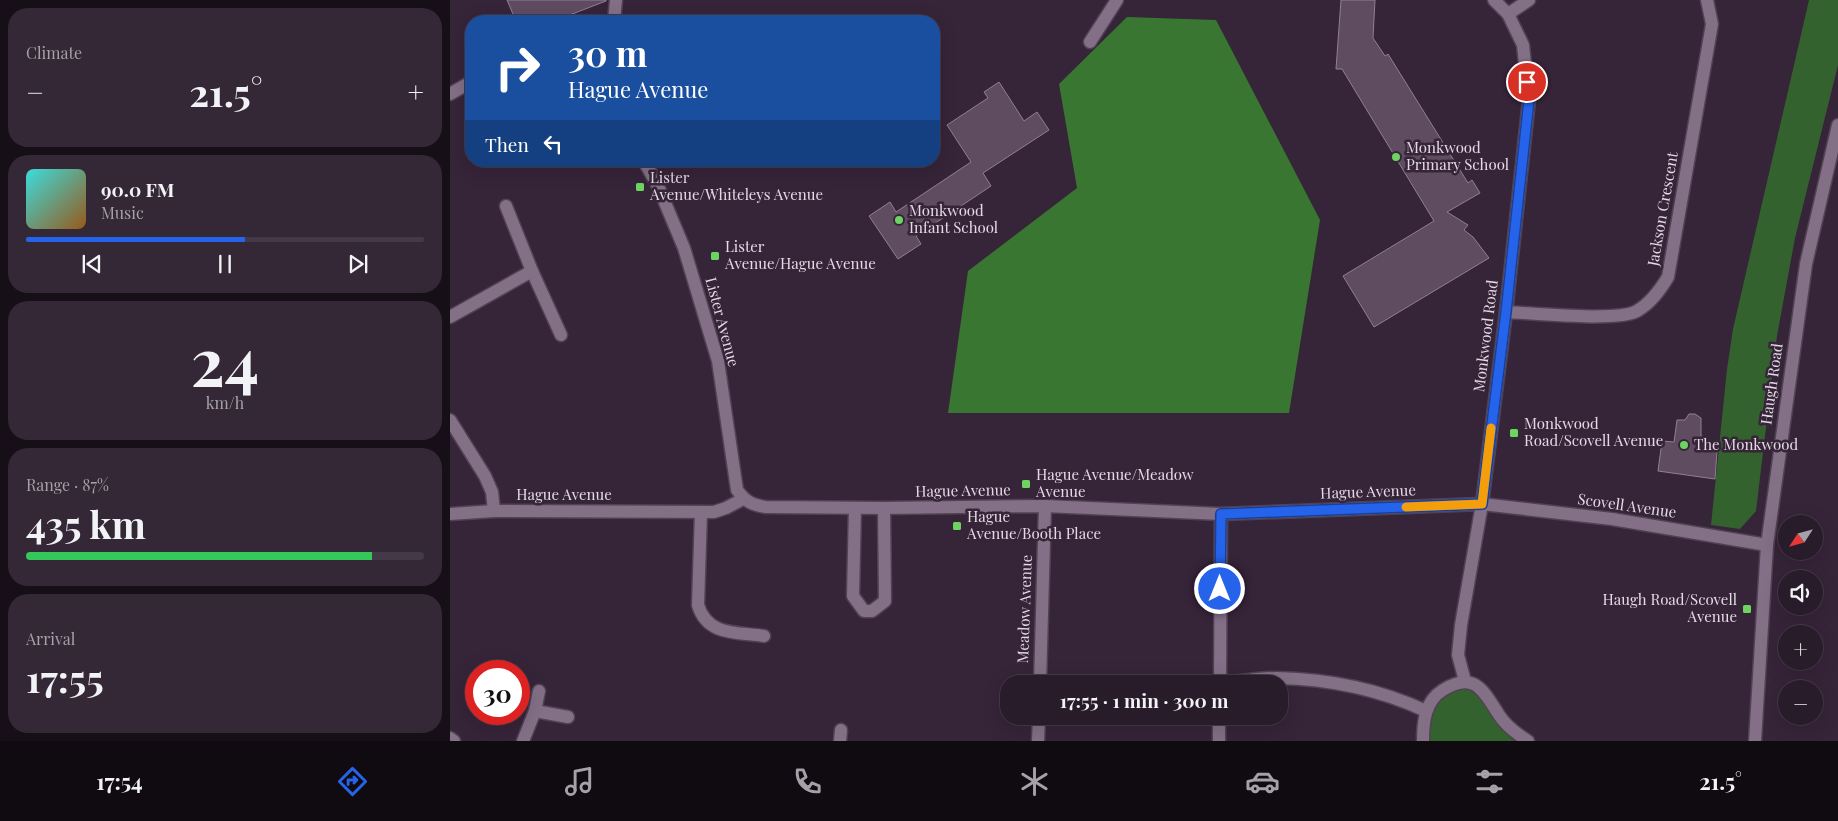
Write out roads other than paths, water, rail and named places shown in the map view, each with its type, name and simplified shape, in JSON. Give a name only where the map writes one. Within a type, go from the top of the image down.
[{"type":"street","points":[[615,15],[616,0]]},
{"type":"street","points":[[1090,42],[1117,0]]},
{"type":"street","name":"Monkwood Road","points":[[1465,682],[1458,655],[1460,632],[1482,504],[1506,312],[1529,100],[1523,46],[1508,14],[1494,0]]},
{"type":"street","points":[[1508,14],[1529,0]]},
{"type":"street","name":"Jackson Crescent","points":[[1506,312],[1611,317],[1636,312],[1655,296],[1668,277],[1712,24],[1707,0]]},
{"type":"street","points":[[450,94],[465,85]]},
{"type":"street","name":"Haugh Road","points":[[1756,741],[1767,545],[1806,264],[1838,125]]},
{"type":"street","name":"Lister Avenue","points":[[647,167],[658,186],[684,248],[718,361],[737,490],[744,499]]},
{"type":"street","points":[[506,206],[532,271],[561,335]]},
{"type":"street","points":[[450,317],[532,271]]},
{"type":"street","points":[[450,420],[485,476],[492,492],[494,511]]},
{"type":"street","name":"Hague Avenue","points":[[450,514],[494,511],[714,512],[744,499],[753,505],[766,507],[1044,506],[1221,514],[1482,504]]},
{"type":"street","name":"Scovell Avenue","points":[[1482,504],[1612,519],[1767,545]]},
{"type":"street","name":"Meadow Avenue","points":[[1040,675],[1044,506]]},
{"type":"street","points":[[855,508],[853,596],[864,611],[872,610],[885,601],[884,508]]},
{"type":"street","points":[[700,512],[698,605],[701,615],[718,630],[764,636]]},
{"type":"street","points":[[1220,675],[1221,514]]},
{"type":"street","points":[[1288,679],[1321,681],[1401,700],[1426,711]]},
{"type":"street","points":[[1423,741],[1423,724],[1426,711],[1432,699],[1453,684],[1465,682],[1478,686],[1488,696],[1500,716],[1513,731],[1528,741]]},
{"type":"street","points":[[523,741],[535,711],[539,691]]},
{"type":"street","points":[[535,711],[568,717]]},
{"type":"street","points":[[1038,741],[1039,725]]},
{"type":"street","points":[[1219,725],[1219,741]]},
{"type":"street","points":[[450,738],[454,741]]},
{"type":"place","name":"Monkwood Primary School","points":[[1396,157]]},
{"type":"place","name":"Lister Avenue/Whiteleys Avenue","points":[[640,187]]},
{"type":"place","name":"Monkwood Infant School","points":[[899,220]]},
{"type":"place","name":"Lister Avenue/Hague Avenue","points":[[715,256]]},
{"type":"place","name":"Monkwood Road/Scovell Avenue","points":[[1514,433]]},
{"type":"place","name":"The Monkwood","points":[[1684,445]]},
{"type":"place","name":"Hague Avenue/Meadow Avenue","points":[[1026,484]]},
{"type":"place","name":"Hague Avenue/Booth Place","points":[[957,526]]},
{"type":"place","name":"Haugh Road/Scovell Avenue","points":[[1747,609]]}]
